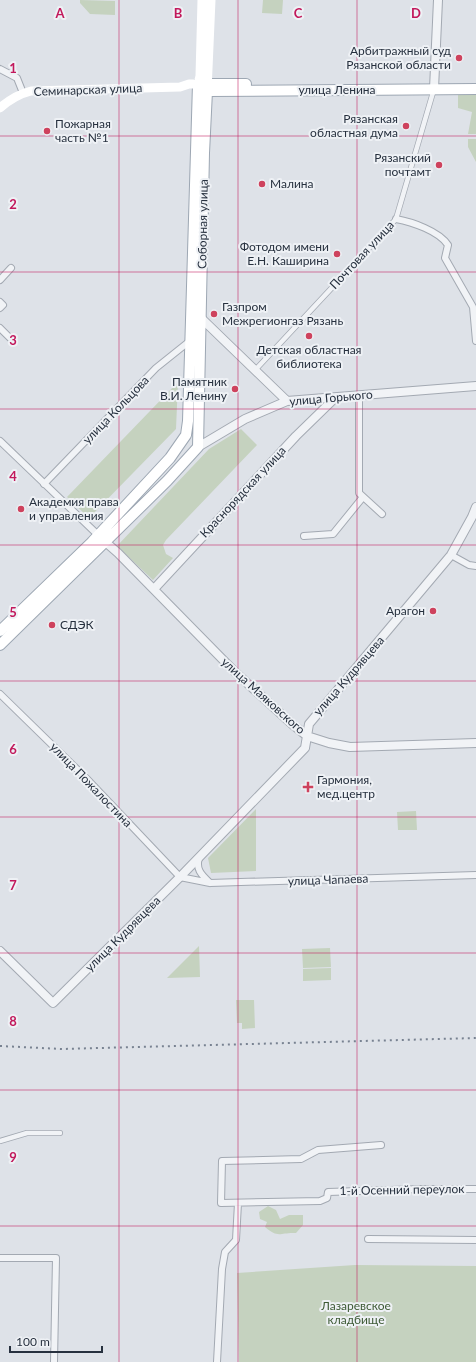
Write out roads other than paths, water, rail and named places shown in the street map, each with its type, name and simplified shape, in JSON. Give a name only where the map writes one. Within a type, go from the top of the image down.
[{"type":"main road","name":"Соборная улица","points":[[198,447],[201,318],[203,87],[200,76],[202,0]]},
{"type":"main road","name":"Соборная улица","points":[[101,538],[170,458],[186,435],[188,421],[203,87],[211,0]]},
{"type":"main road","name":"улица Ленина","points":[[203,87],[434,86],[476,83]]},
{"type":"main road","name":"Семинарская улица","points":[[0,108],[7,102],[23,93],[32,91],[180,86],[189,90],[203,87]]},
{"type":"main road","name":"улица Ленина","points":[[434,86],[476,89]]},
{"type":"main road","points":[[0,631],[101,538],[167,481],[198,447]]},
{"type":"main road","points":[[0,645],[101,538]]},
{"type":"street","name":"Почтовая улица","points":[[258,367],[396,218],[434,86],[438,0]]},
{"type":"street","points":[[0,69],[18,78],[23,93]]},
{"type":"street","points":[[396,218],[411,222],[444,239],[448,245],[445,258],[473,308],[476,341]]},
{"type":"street","points":[[0,280],[10,268]]},
{"type":"street","points":[[0,302],[3,305],[0,308]]},
{"type":"street","points":[[201,318],[287,401]]},
{"type":"street","points":[[0,328],[11,338]]},
{"type":"street","name":"улица Кольцова","points":[[44,484],[156,368],[191,340]]},
{"type":"street","name":"улица Горького","points":[[198,447],[245,419],[287,401],[476,386]]},
{"type":"street","points":[[359,395],[359,493],[382,514]]},
{"type":"street","name":"Краснорядская улица","points":[[154,589],[296,436],[335,398]]},
{"type":"street","points":[[0,441],[101,538]]},
{"type":"street","points":[[304,536],[333,534],[363,497]]},
{"type":"street","name":"улица Кудрявцева","points":[[0,951],[54,1004],[305,748],[309,724],[313,717],[451,556],[476,507]]},
{"type":"street","name":"улица Маяковского","points":[[101,538],[238,674],[307,736],[329,743],[350,747],[476,743]]},
{"type":"street","points":[[451,556],[469,565],[476,566]]},
{"type":"street","name":"улица Пожалостина","points":[[0,694],[82,774],[180,877]]},
{"type":"street","points":[[200,856],[198,868],[200,873],[210,884]]},
{"type":"street","points":[[191,865],[190,872],[197,880]]},
{"type":"street","name":"улица Чапаева","points":[[180,877],[210,884],[476,875]]},
{"type":"street","points":[[0,1141],[26,1133],[60,1134]]},
{"type":"street","points":[[218,1362],[222,1269],[225,1252],[236,1240],[238,1203],[221,1203],[222,1161],[301,1159],[318,1150],[381,1145]]},
{"type":"street","name":"1-й Осенний переулок","points":[[238,1203],[320,1201],[327,1198],[328,1192],[476,1189]]},
{"type":"street","points":[[368,1239],[476,1240]]},
{"type":"street","points":[[0,1258],[56,1258],[54,1362]]},
{"type":"railway","points":[[0,1046],[62,1049],[476,1038]]},
{"type":"place","name":"Арбитражный суд Рязанской области","points":[[459,58]]},
{"type":"place","name":"Рязанская областная дума","points":[[406,126]]},
{"type":"place","name":"Пожарная часть №1","points":[[47,131]]},
{"type":"place","name":"Рязанский почтамт","points":[[439,165]]},
{"type":"place","name":"Малина","points":[[262,184]]},
{"type":"place","name":"Фотодом имени Е.Н. Каширина","points":[[337,254]]},
{"type":"place","name":"Газпром Межрегионгаз Рязань","points":[[214,314]]},
{"type":"place","name":"Детская областная библиотека","points":[[309,336]]},
{"type":"place","name":"Памятник В.И. Ленину","points":[[235,389]]},
{"type":"place","name":"Академия права и управления","points":[[21,509]]},
{"type":"place","name":"Арагон","points":[[433,611]]},
{"type":"place","name":"СДЭК","points":[[52,625]]},
{"type":"place","name":"Гармония, мед.центр","points":[[308,787]]},
{"type":"park label","name":"Лазаревское кладбище","points":[[356,1313]]}]
